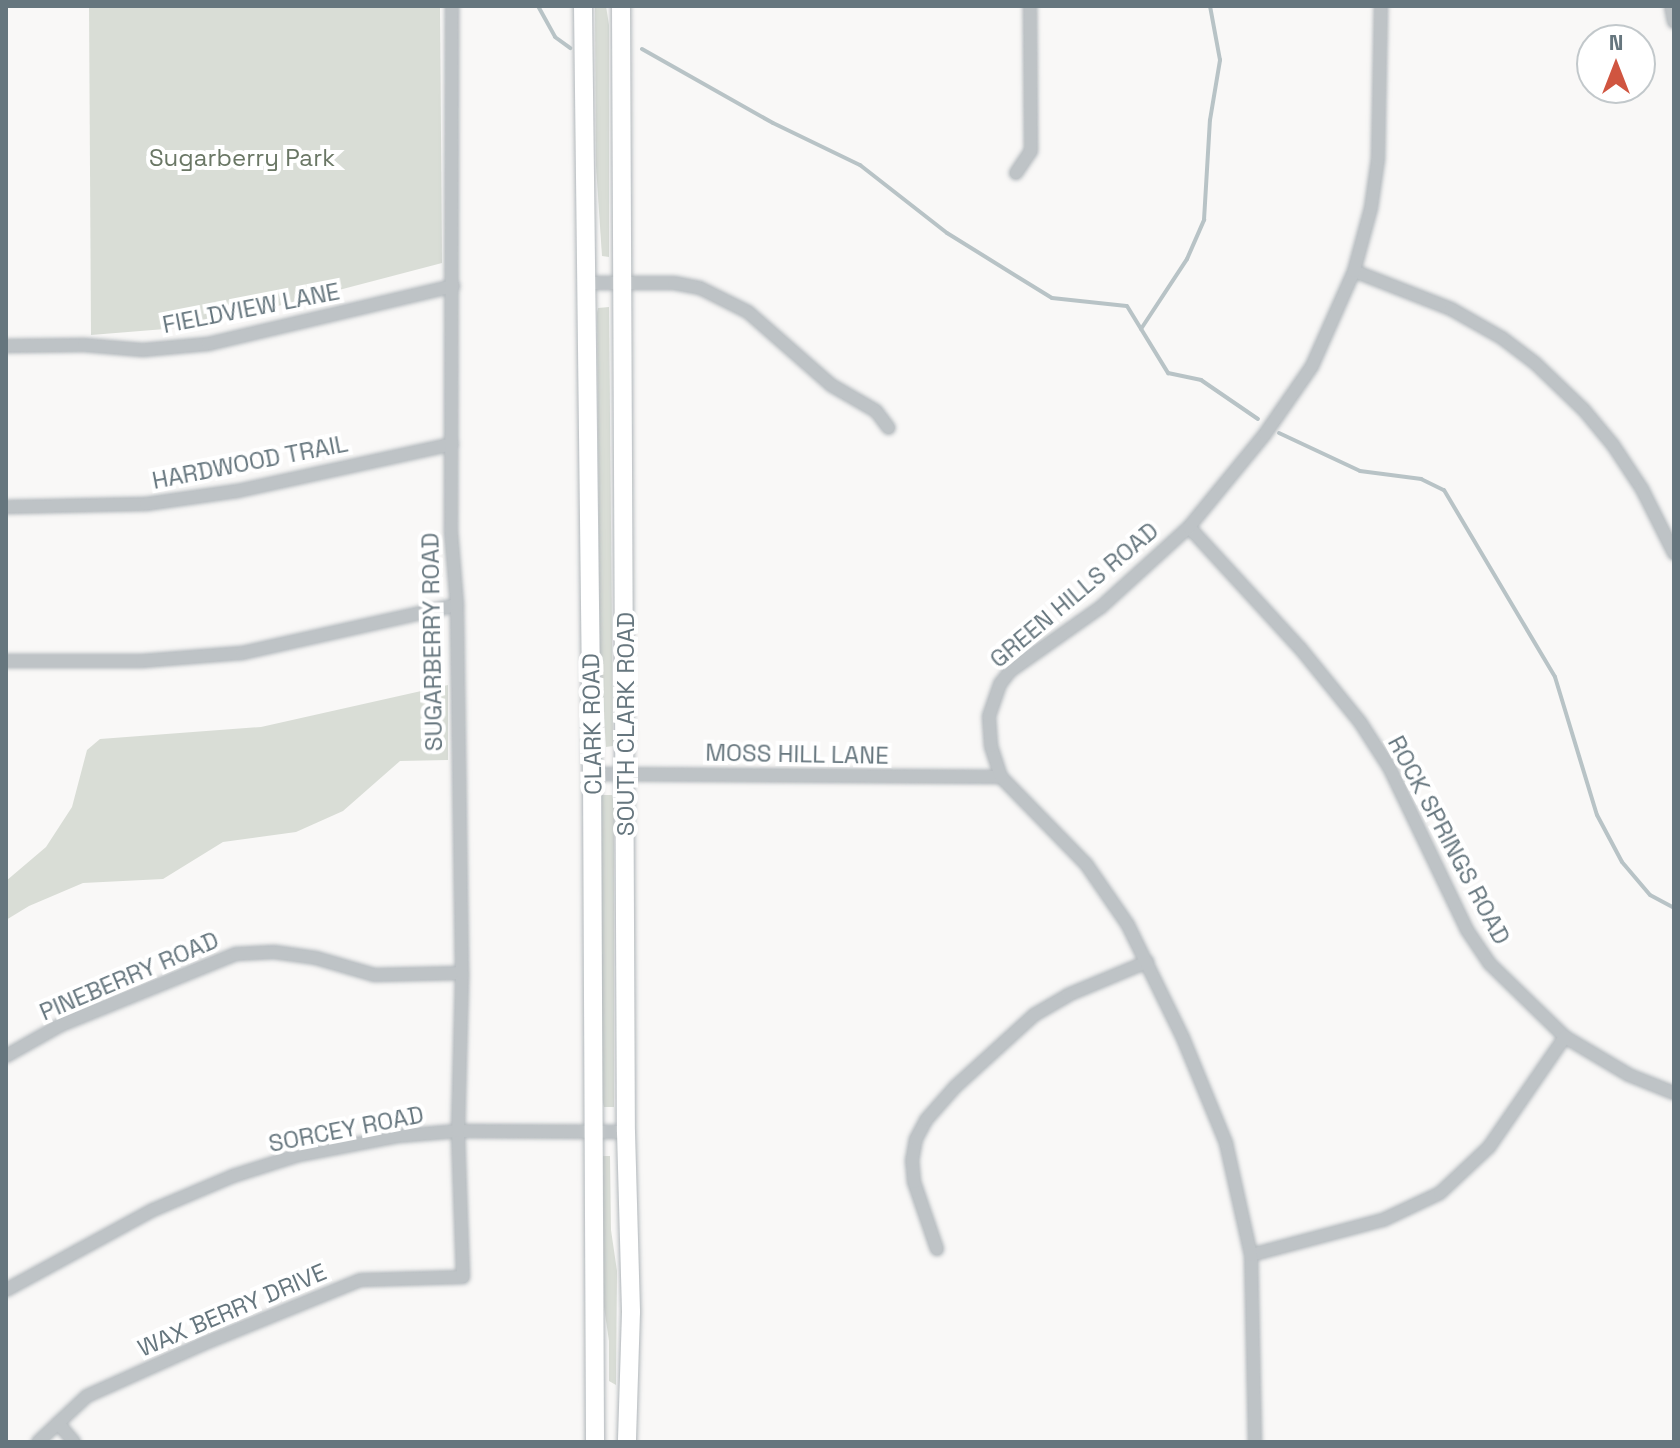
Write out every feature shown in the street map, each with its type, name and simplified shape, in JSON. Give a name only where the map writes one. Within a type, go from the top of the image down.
[{"type":"main road","name":"CLARK ROAD","points":[[583,6],[592,774],[595,1442]]},
{"type":"main road","name":"SOUTH CLARK ROAD","points":[[621,6],[625,283],[626,1132],[631,1312],[627,1442]]},
{"type":"main road","points":[[596,1411],[629,1412]]},
{"type":"street","name":"SUGARBERRY ROAD","points":[[452,6],[451,532],[457,605],[462,973],[458,1131],[463,1277]]},
{"type":"street","points":[[1016,173],[1031,151],[1030,6]]},
{"type":"street","name":"GREEN HILLS ROAD","points":[[1255,1442],[1255,1309],[1251,1255],[1226,1143],[1147,962],[1102,882],[1001,777],[989,733],[989,716],[1000,684],[1010,671],[1101,607],[1189,527],[1293,397],[1327,335],[1354,271],[1376,184],[1381,6]]},
{"type":"street","points":[[1671,6],[1674,22]]},
{"type":"street","points":[[1354,271],[1464,315],[1535,363],[1584,410],[1613,445],[1642,489],[1674,553]]},
{"type":"street","points":[[586,283],[674,283],[700,288],[748,312],[831,385],[876,411],[889,428]]},
{"type":"street","name":"FIELDVIEW LANE","points":[[6,346],[84,345],[143,350],[208,344],[453,286]]},
{"type":"street","name":"HARDWOOD TRAIL","points":[[6,507],[146,504],[237,491],[452,444]]},
{"type":"street","name":"ROCK SPRINGS ROAD","points":[[1189,527],[1300,648],[1360,722],[1389,767],[1478,948],[1510,988],[1565,1037],[1629,1075],[1674,1093]]},
{"type":"street","points":[[6,661],[142,661],[242,653],[457,605]]},
{"type":"street","name":"MOSS HILL LANE","points":[[592,774],[1001,777]]},
{"type":"street","name":"PINEBERRY ROAD","points":[[6,1056],[61,1025],[236,954],[274,952],[316,958],[374,975],[462,973]]},
{"type":"street","points":[[937,1249],[914,1182],[912,1161],[916,1139],[926,1120],[955,1087],[1034,1015],[1068,995],[1147,962]]},
{"type":"street","points":[[1251,1255],[1372,1224],[1440,1193],[1489,1147],[1565,1037]]},
{"type":"street","name":"SORCEY ROAD","points":[[6,1290],[153,1210],[233,1176],[299,1155],[399,1136],[458,1131],[626,1132]]},
{"type":"street","name":"WAX BERRY DRIVE","points":[[38,1442],[87,1396],[203,1344],[361,1280],[463,1277]]},
{"type":"street","points":[[58,1423],[74,1442]]},
{"type":"green space","name":"Sugarberry Park","points":[[89,6],[440,6],[442,263],[202,326],[91,335]]},
{"type":"green space","points":[[595,6],[606,6],[609,25],[609,257],[602,256],[596,166]]},
{"type":"green space","points":[[609,307],[613,746],[606,747],[600,659],[597,313],[598,308]]},
{"type":"green space","points":[[448,685],[448,760],[400,761],[343,811],[296,832],[223,842],[163,879],[83,883],[29,906],[6,920],[6,881],[46,847],[72,807],[87,750],[100,739],[261,727]]},
{"type":"green space","points":[[602,795],[612,795],[614,804],[614,1107],[604,1107],[602,1099]]},
{"type":"green space","points":[[603,1156],[610,1156],[611,1230],[617,1271],[616,1385],[609,1381],[609,1341],[604,1307]]},
{"type":"waterway","points":[[538,6],[555,37],[570,48]]},
{"type":"waterway","points":[[1141,329],[1187,259],[1204,220],[1210,120],[1220,60],[1210,6]]},
{"type":"waterway","points":[[642,49],[773,123],[860,165],[947,233],[1052,298],[1127,306],[1168,373],[1201,380],[1258,419]]},
{"type":"waterway","points":[[1279,433],[1360,471],[1421,479],[1444,490],[1555,677],[1597,815],[1622,862],[1650,895],[1674,908]]}]
